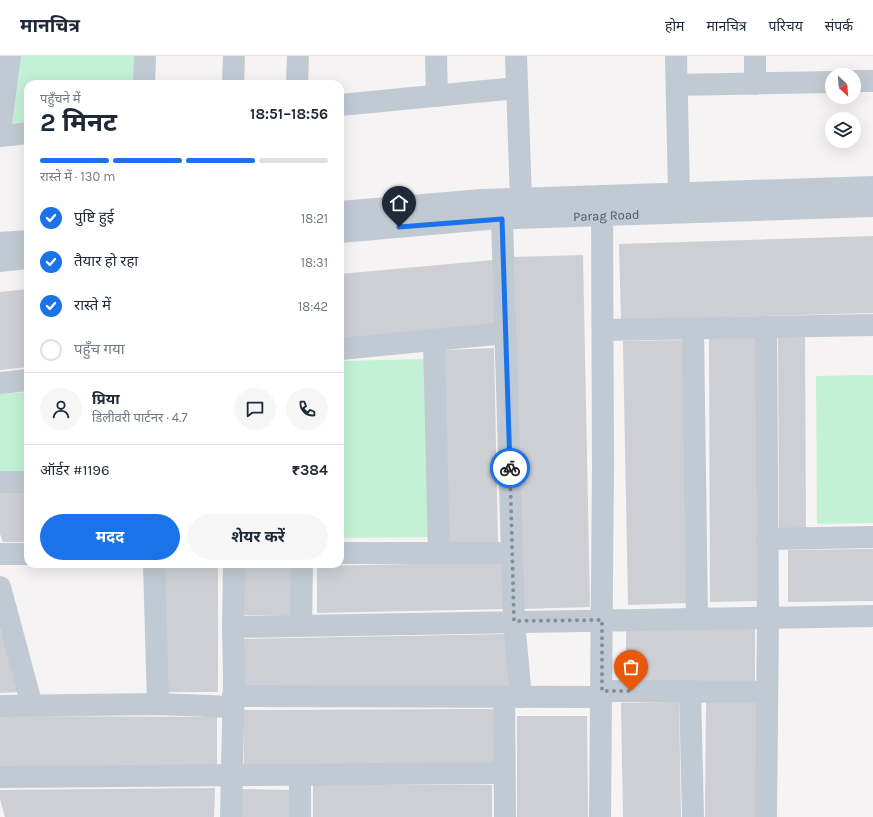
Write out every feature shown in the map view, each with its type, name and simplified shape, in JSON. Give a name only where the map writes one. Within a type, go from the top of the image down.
[{"type":"street","points":[[0,131],[10,56]]},
{"type":"street","points":[[144,80],[145,56]]},
{"type":"street","points":[[233,80],[234,56]]},
{"type":"street","points":[[297,80],[298,56]]},
{"type":"street","points":[[436,56],[437,96]]},
{"type":"street","points":[[516,56],[521,199]]},
{"type":"street","points":[[676,56],[679,193]]},
{"type":"street","points":[[755,56],[755,84]]},
{"type":"street","points":[[861,81],[873,81]]},
{"type":"street","points":[[677,85],[825,82]]},
{"type":"street","points":[[344,105],[517,88]]},
{"type":"street","points":[[0,136],[24,133]]},
{"type":"street","name":"Parag Road","points":[[344,232],[502,219],[602,206],[679,193],[873,187]]},
{"type":"street","name":"Parag Road","points":[[344,212],[482,200],[521,199],[602,206],[873,206]]},
{"type":"street","points":[[600,817],[603,330],[602,206]]},
{"type":"street","points":[[502,219],[514,621],[512,697],[504,773],[505,817]]},
{"type":"street","points":[[0,243],[24,240]]},
{"type":"street","points":[[0,261],[24,258]]},
{"type":"street","points":[[603,330],[873,326]]},
{"type":"street","points":[[766,327],[768,618],[766,817]]},
{"type":"street","points":[[693,329],[697,619]]},
{"type":"street","points":[[344,349],[505,333]]},
{"type":"street","points":[[434,340],[439,553]]},
{"type":"street","points":[[0,383],[24,380]]},
{"type":"street","points":[[0,482],[24,482]]},
{"type":"street","points":[[767,538],[873,537]]},
{"type":"street","points":[[344,553],[512,553]]},
{"type":"street","points":[[0,554],[24,554]]},
{"type":"street","points":[[154,568],[158,704]]},
{"type":"street","points":[[231,817],[234,568]]},
{"type":"street","points":[[301,626],[302,568]]},
{"type":"street","points":[[0,587],[32,706]]},
{"type":"street","points":[[233,627],[873,616]]},
{"type":"street","points":[[0,706],[512,697],[690,692],[767,692]]},
{"type":"street","points":[[690,692],[693,817]]},
{"type":"street","points":[[0,777],[231,775],[300,776],[504,773]]},
{"type":"street","points":[[300,776],[300,817]]},
{"type":"green space","points":[[17,56],[134,56],[134,80],[24,80],[24,122],[9,123]]},
{"type":"green space","points":[[424,359],[430,537],[344,538],[344,361]]},
{"type":"green space","points":[[873,375],[873,523],[817,524],[816,376]]},
{"type":"green space","points":[[24,392],[24,473],[0,473],[0,394]]},
{"type":"building","points":[[873,236],[873,313],[621,320],[619,244]]},
{"type":"building","points":[[583,255],[590,607],[522,609],[514,257]]},
{"type":"building","points":[[493,260],[498,325],[344,339],[344,274]]},
{"type":"building","points":[[24,289],[24,367],[0,370],[0,292]]},
{"type":"building","points":[[805,335],[806,529],[779,529],[778,336]]},
{"type":"building","points":[[756,337],[757,601],[710,602],[709,338]]},
{"type":"building","points":[[684,340],[689,603],[628,605],[623,341]]},
{"type":"building","points":[[494,348],[498,542],[449,543],[445,350]]},
{"type":"building","points":[[0,492],[24,492],[24,542],[3,542],[0,534]]},
{"type":"building","points":[[873,549],[873,601],[788,602],[788,550]]},
{"type":"building","points":[[505,562],[505,609],[317,613],[317,568],[344,568],[344,565]]},
{"type":"building","points":[[162,568],[218,568],[218,692],[162,692]]},
{"type":"building","points":[[244,568],[292,568],[291,616],[244,615]]},
{"type":"building","points":[[755,626],[755,681],[626,681],[626,627]]},
{"type":"building","points":[[0,630],[19,692],[0,693]]},
{"type":"building","points":[[515,634],[516,688],[242,692],[242,639]]},
{"type":"building","points":[[679,702],[681,817],[623,817],[621,703]]},
{"type":"building","points":[[706,702],[759,702],[758,817],[705,817]]},
{"type":"building","points":[[495,709],[495,764],[244,765],[244,710]]},
{"type":"building","points":[[0,716],[217,717],[217,770],[0,768]]},
{"type":"building","points":[[517,716],[587,716],[588,817],[517,817]]},
{"type":"building","points":[[313,785],[492,785],[492,817],[313,817]]},
{"type":"building","points":[[215,788],[214,817],[5,817],[0,799],[0,790]]},
{"type":"building","points":[[239,789],[291,790],[291,817],[239,817]]},
{"type":"way so far","points":[[510,468],[514,621],[602,620],[602,691],[631,691]]},
{"type":"route","points":[[399,227],[502,219],[510,468]]}]
